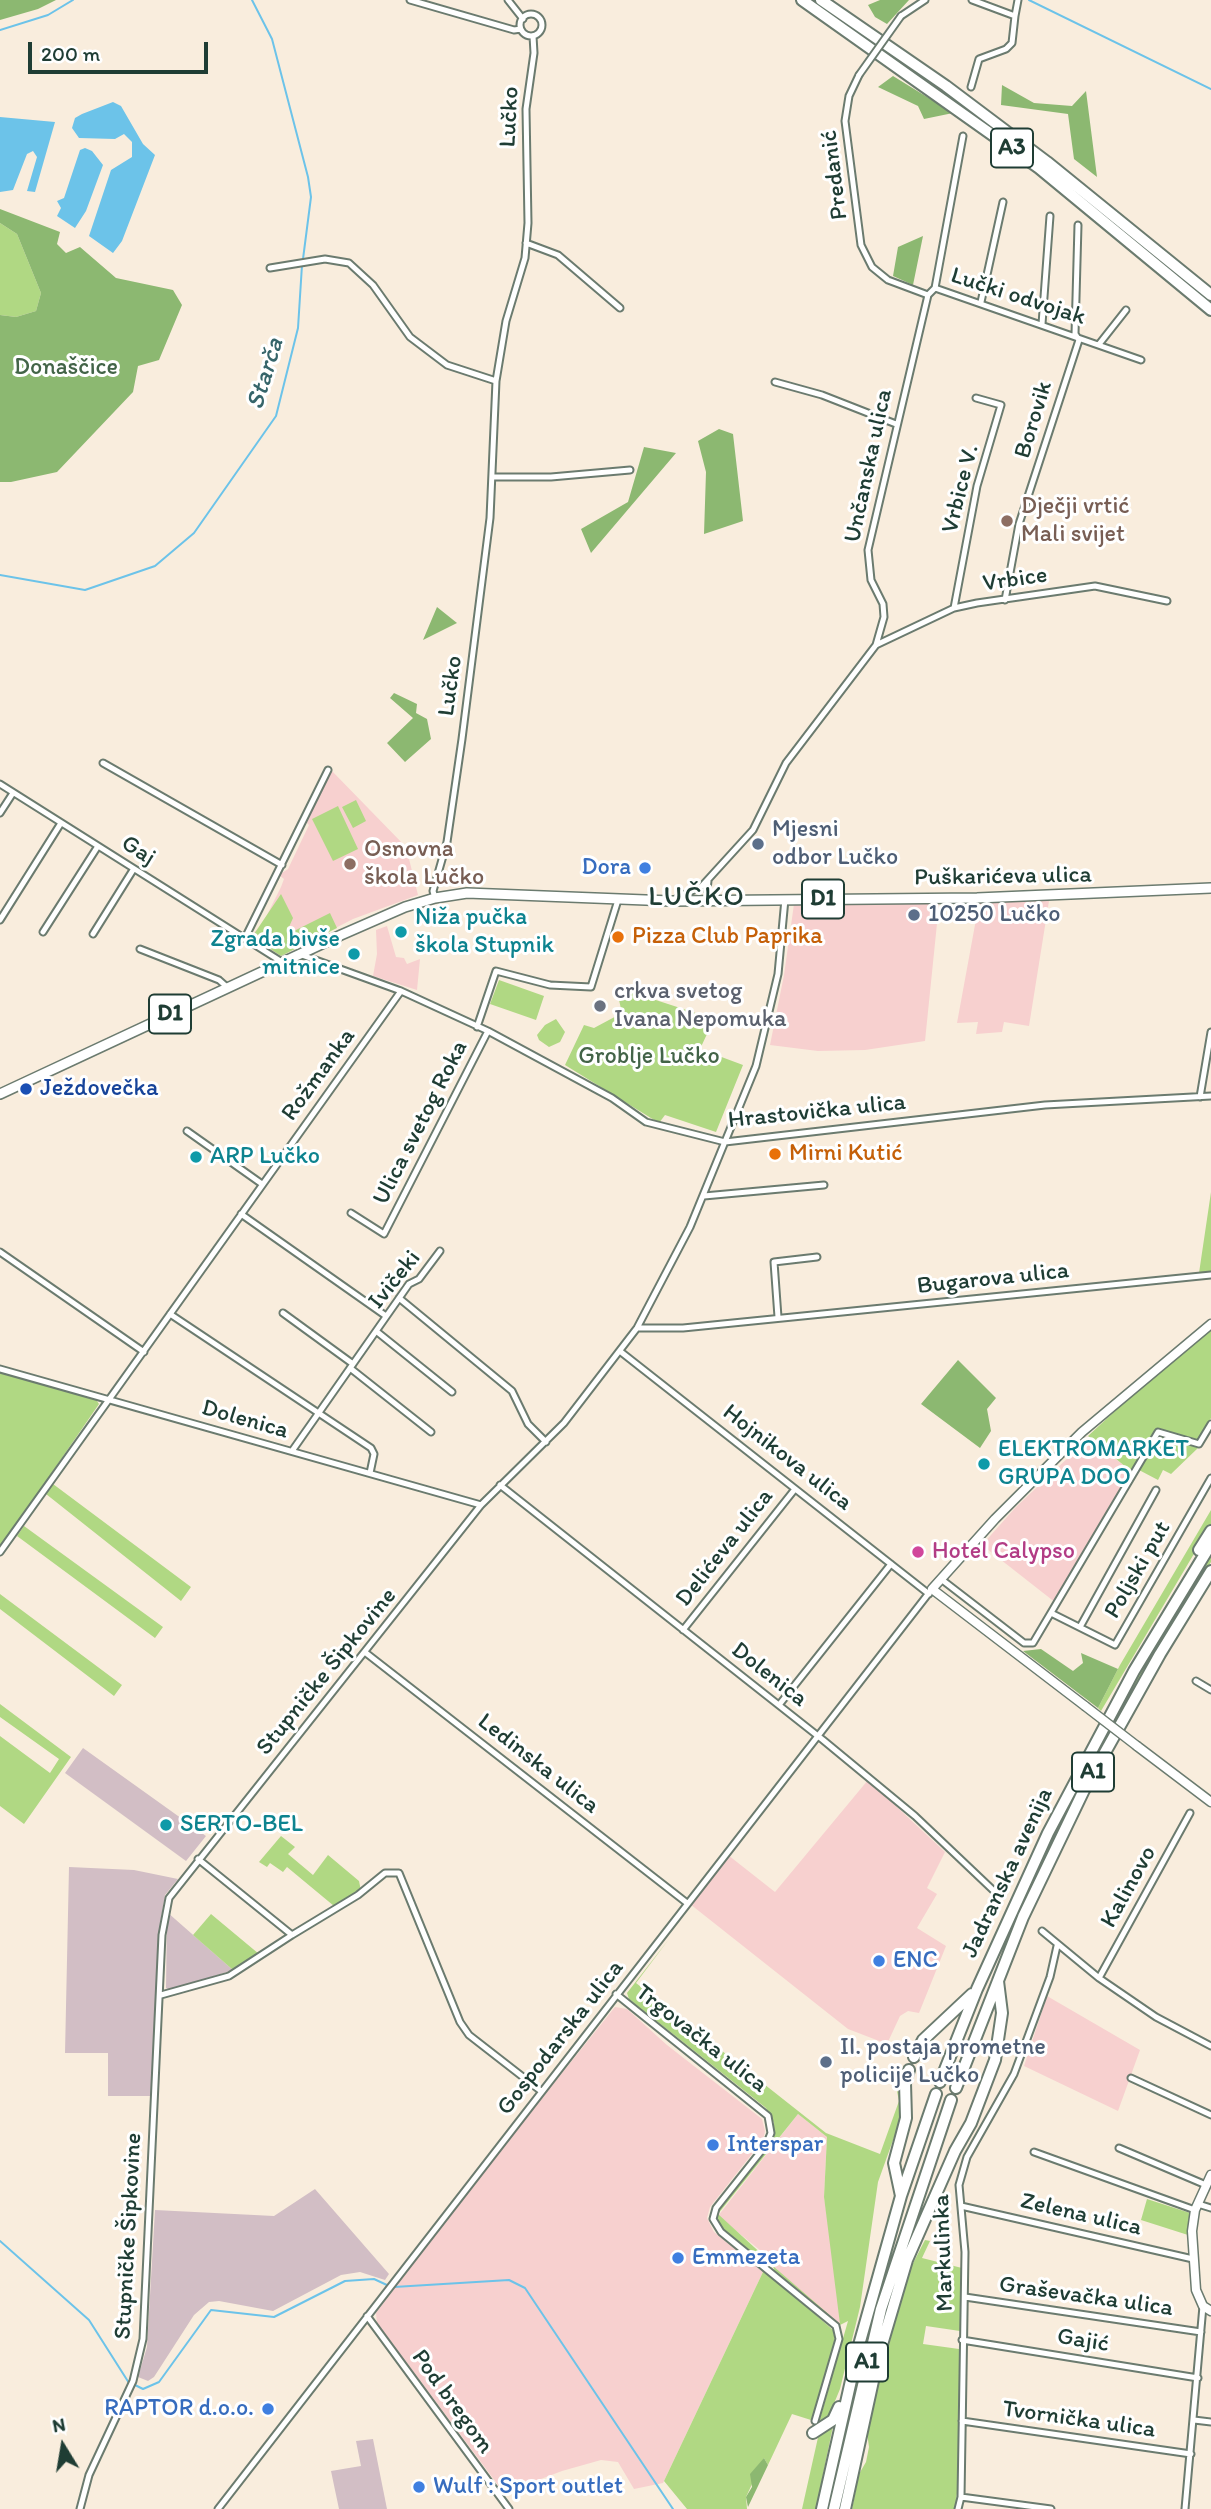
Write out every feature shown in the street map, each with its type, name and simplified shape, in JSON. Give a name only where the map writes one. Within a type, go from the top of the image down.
[{"type":"highway","name":"A3","points":[[802,0],[1039,169],[1211,310]]},
{"type":"highway","name":"A3","points":[[821,0],[896,50],[1037,155],[1211,295]]},
{"type":"highway","points":[[1183,1587],[1192,1561],[1211,1531]]},
{"type":"highway","name":"Jadranska avenija","points":[[940,2082],[976,1989],[1029,1873],[1090,1752],[1183,1587],[1211,1544]]},
{"type":"highway","name":"Jadranska avenija","points":[[956,2088],[1011,1948],[1109,1743],[1211,1571]]},
{"type":"highway","points":[[845,2509],[878,2358],[907,2260],[954,2151],[971,2123],[995,2060],[1002,2013],[998,1981]]},
{"type":"highway","points":[[914,2057],[923,2040],[976,1989]]},
{"type":"highway","points":[[901,2196],[894,2162],[906,2118],[905,2082],[909,2070]]},
{"type":"highway","name":"A1","points":[[822,2509],[847,2392],[901,2196],[936,2094]]},
{"type":"highway","name":"A1","points":[[834,2509],[881,2309],[951,2100]]},
{"type":"highway","points":[[814,2427],[833,2420],[847,2392]]},
{"type":"main road","name":"Puškarićeva ulica","points":[[0,1094],[299,954],[405,907],[435,898],[467,893],[671,901],[1041,897],[1211,888]]},
{"type":"main road","points":[[931,1591],[995,1519],[1082,1432],[1211,1324]]},
{"type":"main road","name":"Hojnikova ulica","points":[[931,1591],[1211,1802]]},
{"type":"main road","points":[[1207,2309],[1196,2290],[1193,2259],[1196,2207],[1211,2175]]},
{"type":"street","points":[[410,0],[514,30],[521,29],[533,36],[541,30],[541,20],[532,15],[523,19]]},
{"type":"street","points":[[508,0],[523,19],[521,29]]},
{"type":"street","name":"Predanić","points":[[925,0],[901,16],[859,75],[849,96],[845,121],[861,245],[872,267],[888,280],[928,295]]},
{"type":"street","points":[[972,0],[1016,16]]},
{"type":"street","points":[[971,87],[979,59],[1006,49],[1012,43],[1018,2]]},
{"type":"street","name":"Lučko","points":[[435,898],[433,891],[447,842],[472,666],[492,477],[496,381],[506,321],[517,291],[526,243],[526,109],[534,54],[533,36]]},
{"type":"street","points":[[934,288],[963,136]]},
{"type":"street","points":[[981,302],[1003,202]]},
{"type":"street","points":[[1042,324],[1050,215]]},
{"type":"street","points":[[1075,334],[1078,225]]},
{"type":"street","points":[[526,243],[558,255],[620,308]]},
{"type":"street","points":[[270,268],[325,259],[349,262],[373,285],[410,337],[447,365],[496,381]]},
{"type":"street","name":"Lučki odvojak","points":[[928,295],[934,288],[981,302],[1141,360]]},
{"type":"street","name":"Unčanska ulica","points":[[671,901],[694,892],[753,830],[786,763],[876,645],[884,617],[883,604],[867,566],[868,550],[928,295]]},
{"type":"street","name":"Lučki odvojak","points":[[1100,343],[1126,310]]},
{"type":"street","name":"Borovik","points":[[1005,600],[1019,524],[1079,340],[1075,334]]},
{"type":"street","points":[[775,382],[822,395],[896,424]]},
{"type":"street","name":"Vrbice V.","points":[[954,608],[977,486],[1001,405],[976,398]]},
{"type":"street","points":[[492,477],[551,477],[630,470]]},
{"type":"street","name":"Vrbice","points":[[876,645],[954,608],[1095,586],[1167,601]]},
{"type":"street","points":[[103,763],[282,864]]},
{"type":"street","points":[[245,938],[328,770]]},
{"type":"street","name":"Gaj","points":[[0,784],[282,962]]},
{"type":"street","points":[[0,813],[13,793]]},
{"type":"street","points":[[0,920],[61,823]]},
{"type":"street","points":[[43,932],[98,846]]},
{"type":"street","points":[[93,934],[133,870]]},
{"type":"street","points":[[710,878],[707,890],[713,899]]},
{"type":"street","name":"Stupničke Šipkovine","points":[[80,2509],[89,2475],[131,2384],[143,2339],[167,1903],[198,1859],[366,1653],[481,1505],[546,1442],[621,1352],[637,1328],[704,1196],[756,1066],[772,1005],[785,899]]},
{"type":"street","points":[[477,1027],[496,971],[550,985],[592,987],[618,900]]},
{"type":"street","points":[[140,949],[219,980],[228,988]]},
{"type":"street","name":"Hrastovička ulica","points":[[299,954],[401,991],[488,1031],[612,1098],[646,1122],[725,1142],[1045,1105],[1211,1096]]},
{"type":"street","name":"Rožmanka","points":[[0,1552],[401,991]]},
{"type":"street","name":"Ulica svetog Roka","points":[[351,1213],[384,1234],[488,1031]]},
{"type":"street","points":[[1200,1097],[1211,1032]]},
{"type":"street","points":[[187,1131],[262,1184]]},
{"type":"street","points":[[704,1196],[824,1185]]},
{"type":"street","points":[[241,1214],[386,1316]]},
{"type":"street","name":"Ivičeki","points":[[292,1451],[409,1284],[419,1279],[440,1251]]},
{"type":"street","points":[[0,1252],[144,1352]]},
{"type":"street","points":[[778,1317],[774,1262],[817,1257]]},
{"type":"street","name":"Bugarova ulica","points":[[637,1328],[683,1328],[1211,1275]]},
{"type":"street","points":[[399,1298],[512,1391],[528,1424],[546,1442]]},
{"type":"street","points":[[283,1313],[431,1432]]},
{"type":"street","points":[[170,1314],[371,1448],[374,1454],[370,1473]]},
{"type":"street","name":"Ivičeki","points":[[376,1331],[452,1392]]},
{"type":"street","name":"Hojnikova ulica","points":[[621,1352],[891,1564],[931,1591]]},
{"type":"street","name":"Dolenica","points":[[0,1369],[481,1505]]},
{"type":"street","name":"Poljski put","points":[[942,1579],[985,1615],[1029,1645],[1033,1643],[1158,1432],[1199,1444],[1211,1424]]},
{"type":"street","name":"Poljski put","points":[[1052,1614],[1115,1645],[1211,1478]]},
{"type":"street","name":"Dolenica","points":[[500,1485],[818,1736],[915,1816],[994,1891]]},
{"type":"street","name":"Delićeva ulica","points":[[683,1630],[795,1489]]},
{"type":"street","name":"Poljski put","points":[[1080,1627],[1156,1490]]},
{"type":"street","points":[[779,1706],[891,1564]]},
{"type":"street","name":"Gospodarska ulica","points":[[218,2509],[931,1591]]},
{"type":"street","name":"Ledinska ulica","points":[[366,1653],[687,1903]]},
{"type":"street","points":[[1196,1682],[1211,1690]]},
{"type":"street","name":"Kalinovo","points":[[1099,1978],[1190,1813]]},
{"type":"street","points":[[198,1859],[292,1935]]},
{"type":"street","points":[[160,1995],[229,1976],[358,1895],[385,1873],[398,1872],[404,1879],[460,2022],[469,2035],[541,2091]]},
{"type":"street","points":[[1042,1931],[1099,1978],[1156,2017],[1211,2046]]},
{"type":"street","name":"Markulinka","points":[[958,2509],[961,2497],[962,2340],[965,2297],[958,2185],[962,2169],[1014,2074],[1050,1977],[1057,1946]]},
{"type":"street","name":"Trgovačka ulica","points":[[616,1994],[768,2116],[770,2138],[716,2208],[714,2223],[836,2326],[839,2339],[814,2427]]},
{"type":"street","points":[[1131,2078],[1211,2115]]},
{"type":"street","points":[[1119,2148],[1206,2185]]},
{"type":"street","points":[[1034,2152],[1196,2207],[1211,2208]]},
{"type":"street","name":"Zelena ulica","points":[[961,2206],[1193,2259]]},
{"type":"street","name":"Graševačka ulica","points":[[965,2297],[1201,2332]]},
{"type":"street","points":[[1185,2509],[1201,2332],[1207,2309]]},
{"type":"street","name":"Pod bregom","points":[[367,2316],[509,2509]]},
{"type":"street","name":"Gajić","points":[[962,2340],[1198,2378]]},
{"type":"street","points":[[1194,2420],[1211,2422]]},
{"type":"street","name":"Tvornička ulica","points":[[962,2421],[1191,2455]]},
{"type":"street","points":[[961,2497],[1051,2509]]},
{"type":"shaded area","name":"Osnovna škola Lučko","points":[[331,770],[406,847],[418,895],[353,919],[281,956],[254,940],[252,934],[262,925],[281,887],[284,879],[279,875],[288,869],[309,825],[306,822]]},
{"type":"shaded area","points":[[1049,901],[1029,1026],[1004,1022],[1002,1032],[976,1034],[978,1022],[957,1023],[979,903]]},
{"type":"shaded area","points":[[794,904],[939,904],[925,1041],[865,1050],[818,1051],[770,1045]]},
{"type":"shaded area","points":[[387,926],[396,957],[404,958],[407,964],[420,959],[417,990],[373,976],[377,954],[376,930]]},
{"type":"shaded area","points":[[1089,1438],[1132,1472],[1056,1603],[982,1545],[1016,1507]]},
{"type":"shaded area","points":[[83,1748],[206,1836],[186,1861],[65,1773]]},
{"type":"shaded area","points":[[868,1780],[945,1852],[927,1888],[937,1894],[917,1928],[946,1946],[919,2013],[908,2011],[900,2016],[887,2044],[848,2029],[690,1904],[728,1855],[775,1892]]},
{"type":"shaded area","points":[[69,1867],[134,1870],[178,1879],[165,1895],[160,1924],[152,2096],[108,2096],[108,2053],[65,2053]]},
{"type":"shaded area","points":[[167,1912],[233,1970],[170,1990],[166,1988]]},
{"type":"shaded area","points":[[1047,1996],[1140,2050],[1118,2111],[1024,2066]]},
{"type":"shaded area","points":[[615,2007],[627,2009],[667,2045],[762,2119],[765,2131],[763,2140],[710,2207],[707,2218],[714,2232],[763,2272],[663,2483],[634,2489],[618,2462],[601,2460],[562,2471],[504,2493],[377,2323],[376,2313],[486,2168]]},
{"type":"shaded area","points":[[798,2114],[827,2137],[824,2197],[843,2321],[840,2324],[776,2272],[772,2260],[718,2216]]},
{"type":"shaded area","points":[[315,2189],[389,2274],[385,2280],[360,2272],[341,2275],[273,2311],[219,2301],[209,2302],[194,2315],[154,2377],[148,2381],[138,2377],[147,2347],[155,2210],[274,2216]]},
{"type":"shaded area","points":[[373,2439],[387,2509],[339,2509],[331,2471],[361,2466],[356,2441]]},
{"type":"green space","points":[[0,0],[56,0],[38,9],[0,20]]},
{"type":"green space","points":[[880,0],[909,0],[887,24],[875,17],[868,5]]},
{"type":"green space","points":[[893,76],[953,113],[924,119],[918,106],[878,87]]},
{"type":"green space","points":[[1002,85],[1034,103],[1072,106],[1086,91],[1097,177],[1074,159],[1068,114],[1001,105]]},
{"type":"green space","name":"Donaščice","points":[[0,209],[60,232],[57,244],[66,253],[80,247],[116,278],[173,290],[182,305],[159,360],[138,366],[133,392],[57,472],[11,482],[0,482],[0,315],[16,317],[36,311],[41,293],[17,234],[0,223]]},
{"type":"green space","points":[[0,223],[17,234],[41,293],[36,311],[16,317],[0,315]]},
{"type":"green space","points":[[923,236],[913,285],[893,276],[898,247]]},
{"type":"green space","points":[[719,429],[733,434],[743,521],[704,534],[706,472],[698,441]]},
{"type":"green space","points":[[644,447],[676,453],[591,553],[581,529],[628,502]]},
{"type":"green space","points":[[437,607],[457,623],[423,640]]},
{"type":"green space","points":[[394,693],[417,704],[416,713],[427,719],[431,739],[405,762],[387,743],[413,718],[390,698]]},
{"type":"green space","points":[[356,800],[366,821],[353,828],[342,807]]},
{"type":"green space","points":[[338,806],[358,849],[333,861],[312,819]]},
{"type":"green space","points":[[281,894],[293,918],[289,927],[292,932],[330,913],[337,928],[281,956],[252,937]]},
{"type":"green space","points":[[499,980],[544,996],[536,1020],[490,1004]]},
{"type":"green space","name":"Groblje Lučko","points":[[622,989],[714,1019],[700,1049],[743,1065],[716,1132],[665,1115],[659,1123],[565,1065],[584,1025],[594,1028],[622,1013],[619,1000]]},
{"type":"green space","points":[[556,1019],[565,1032],[560,1042],[549,1047],[539,1040],[537,1035],[545,1025]]},
{"type":"green space","points":[[1211,1192],[1211,1272],[1199,1273]]},
{"type":"green space","points":[[1211,1330],[1211,1418],[1205,1430],[1199,1440],[1156,1428],[1132,1472],[1088,1436],[1142,1386]]},
{"type":"green space","points":[[958,1360],[996,1398],[987,1409],[991,1431],[980,1448],[921,1404]]},
{"type":"green space","points":[[0,1372],[95,1398],[99,1404],[0,1548]]},
{"type":"green space","points":[[1159,1434],[1198,1448],[1171,1474],[1163,1470],[1158,1480],[1139,1470]]},
{"type":"green space","points":[[53,1484],[191,1587],[181,1601],[46,1494]]},
{"type":"green space","points":[[1211,1510],[1211,1525],[1101,1711],[1098,1708],[1120,1665]]},
{"type":"green space","points":[[24,1526],[163,1627],[155,1638],[17,1536]]},
{"type":"green space","points":[[1211,1556],[1211,1562],[1162,1640],[1088,1772],[1013,1923],[1055,1830],[1103,1738]]},
{"type":"green space","points":[[0,1594],[122,1685],[114,1696],[0,1609]]},
{"type":"green space","points":[[1041,1649],[1073,1671],[1083,1663],[1081,1653],[1118,1669],[1098,1708],[1023,1651]]},
{"type":"green space","points":[[0,1704],[71,1757],[24,1824],[0,1806],[0,1736],[50,1773],[59,1759],[0,1717]]},
{"type":"green space","points":[[281,1836],[295,1847],[288,1854],[313,1875],[328,1855],[359,1881],[361,1891],[334,1906],[287,1867],[283,1872],[270,1863],[267,1867],[259,1862]]},
{"type":"green space","points":[[211,1914],[259,1954],[233,1970],[193,1935]]},
{"type":"green space","points":[[669,1939],[636,1983],[826,2133],[880,2154],[899,2101],[897,2091],[900,2093],[901,2118],[878,2182],[860,2307],[840,2389],[828,2418],[818,2426],[848,2321],[840,2325],[778,2275],[773,2266],[840,2324],[824,2197],[827,2137],[798,2114],[718,2214],[766,2258],[760,2258],[720,2227],[716,2217],[718,2211],[768,2146],[774,2136],[774,2123],[766,2108],[629,1999],[627,1993]]},
{"type":"green space","points":[[1147,2199],[1190,2213],[1188,2235],[1141,2220]]},
{"type":"green space","points":[[925,2240],[930,2241],[922,2258],[962,2268],[960,2331],[926,2326],[923,2344],[959,2349],[959,2478],[955,2509],[852,2509],[859,2474],[866,2462],[869,2447],[867,2432],[908,2273]]},
{"type":"green space","points":[[761,2270],[833,2330],[835,2341],[817,2409],[811,2420],[792,2414],[768,2465],[764,2458],[746,2497],[747,2509],[687,2509],[664,2481],[763,2272]]},
{"type":"green space","points":[[833,2426],[816,2509],[802,2509],[819,2433]]},
{"type":"green space","points":[[764,2458],[768,2465],[748,2507],[746,2497],[752,2487],[750,2474]]},
{"type":"water","points":[[113,102],[121,106],[143,144],[155,155],[122,241],[113,253],[89,236],[111,170],[132,157],[132,142],[124,134],[115,139],[79,138],[72,128],[75,118]]},
{"type":"water","points":[[0,117],[55,122],[35,192],[27,191],[37,157],[33,151],[27,154],[13,190],[0,192]]},
{"type":"water","points":[[85,148],[92,151],[103,165],[86,211],[75,228],[57,216],[61,208],[57,201],[64,198],[80,150]]},
{"type":"waterway","points":[[0,30],[48,15],[73,0]]},
{"type":"waterway","name":"Starča","points":[[252,0],[272,39],[308,177],[311,197],[303,259]]},
{"type":"waterway","name":"Starča","points":[[1029,0],[1211,89]]},
{"type":"waterway","name":"Starča","points":[[0,575],[85,590],[155,566],[194,533],[276,416],[298,328],[302,265]]},
{"type":"waterway","points":[[0,2241],[89,2320],[129,2383]]},
{"type":"waterway","points":[[135,2385],[143,2389],[159,2382],[211,2310],[274,2317],[345,2281],[374,2279],[389,2286]]},
{"type":"waterway","points":[[394,2287],[509,2280],[525,2288],[673,2509]]},
{"type":"place","name":"Dječji vrtić Mali svijet","points":[[1007,521]]},
{"type":"place","name":"Mjesni odbor Lučko","points":[[758,844]]},
{"type":"place","name":"Osnovna škola Lučko","points":[[350,864]]},
{"type":"place","name":"Dora","points":[[645,868]]},
{"type":"place","name":"10250 Lučko","points":[[914,915]]},
{"type":"place","name":"Niža pučka škola Stupnik","points":[[401,932]]},
{"type":"place","name":"Pizza Club Paprika","points":[[618,937]]},
{"type":"place","name":"Zgrada bivše mitnice","points":[[354,954]]},
{"type":"place","name":"crkva svetog Ivana Nepomuka","points":[[600,1006]]},
{"type":"place","name":"Ježdovečka","points":[[26,1089]]},
{"type":"place","name":"Mirni Kutić","points":[[775,1154]]},
{"type":"place","name":"ARP Lučko","points":[[196,1157]]},
{"type":"place","name":"ELEKTROMARKET GRUPA DOO","points":[[984,1464]]},
{"type":"place","name":"Hotel Calypso","points":[[918,1552]]},
{"type":"place","name":"SERTO-BEL","points":[[166,1825]]},
{"type":"place","name":"ENC","points":[[879,1961]]},
{"type":"place","name":"II. postaja prometne policije Lučko","points":[[826,2062]]},
{"type":"place","name":"Interspar","points":[[713,2145]]},
{"type":"place","name":"Emmezeta","points":[[678,2258]]},
{"type":"place","name":"RAPTOR d.o.o.","points":[[268,2409]]},
{"type":"place","name":"Wulf : Sport outlet","points":[[419,2487]]},
{"type":"district","name":"LUČKO","points":[[697,898]]}]
